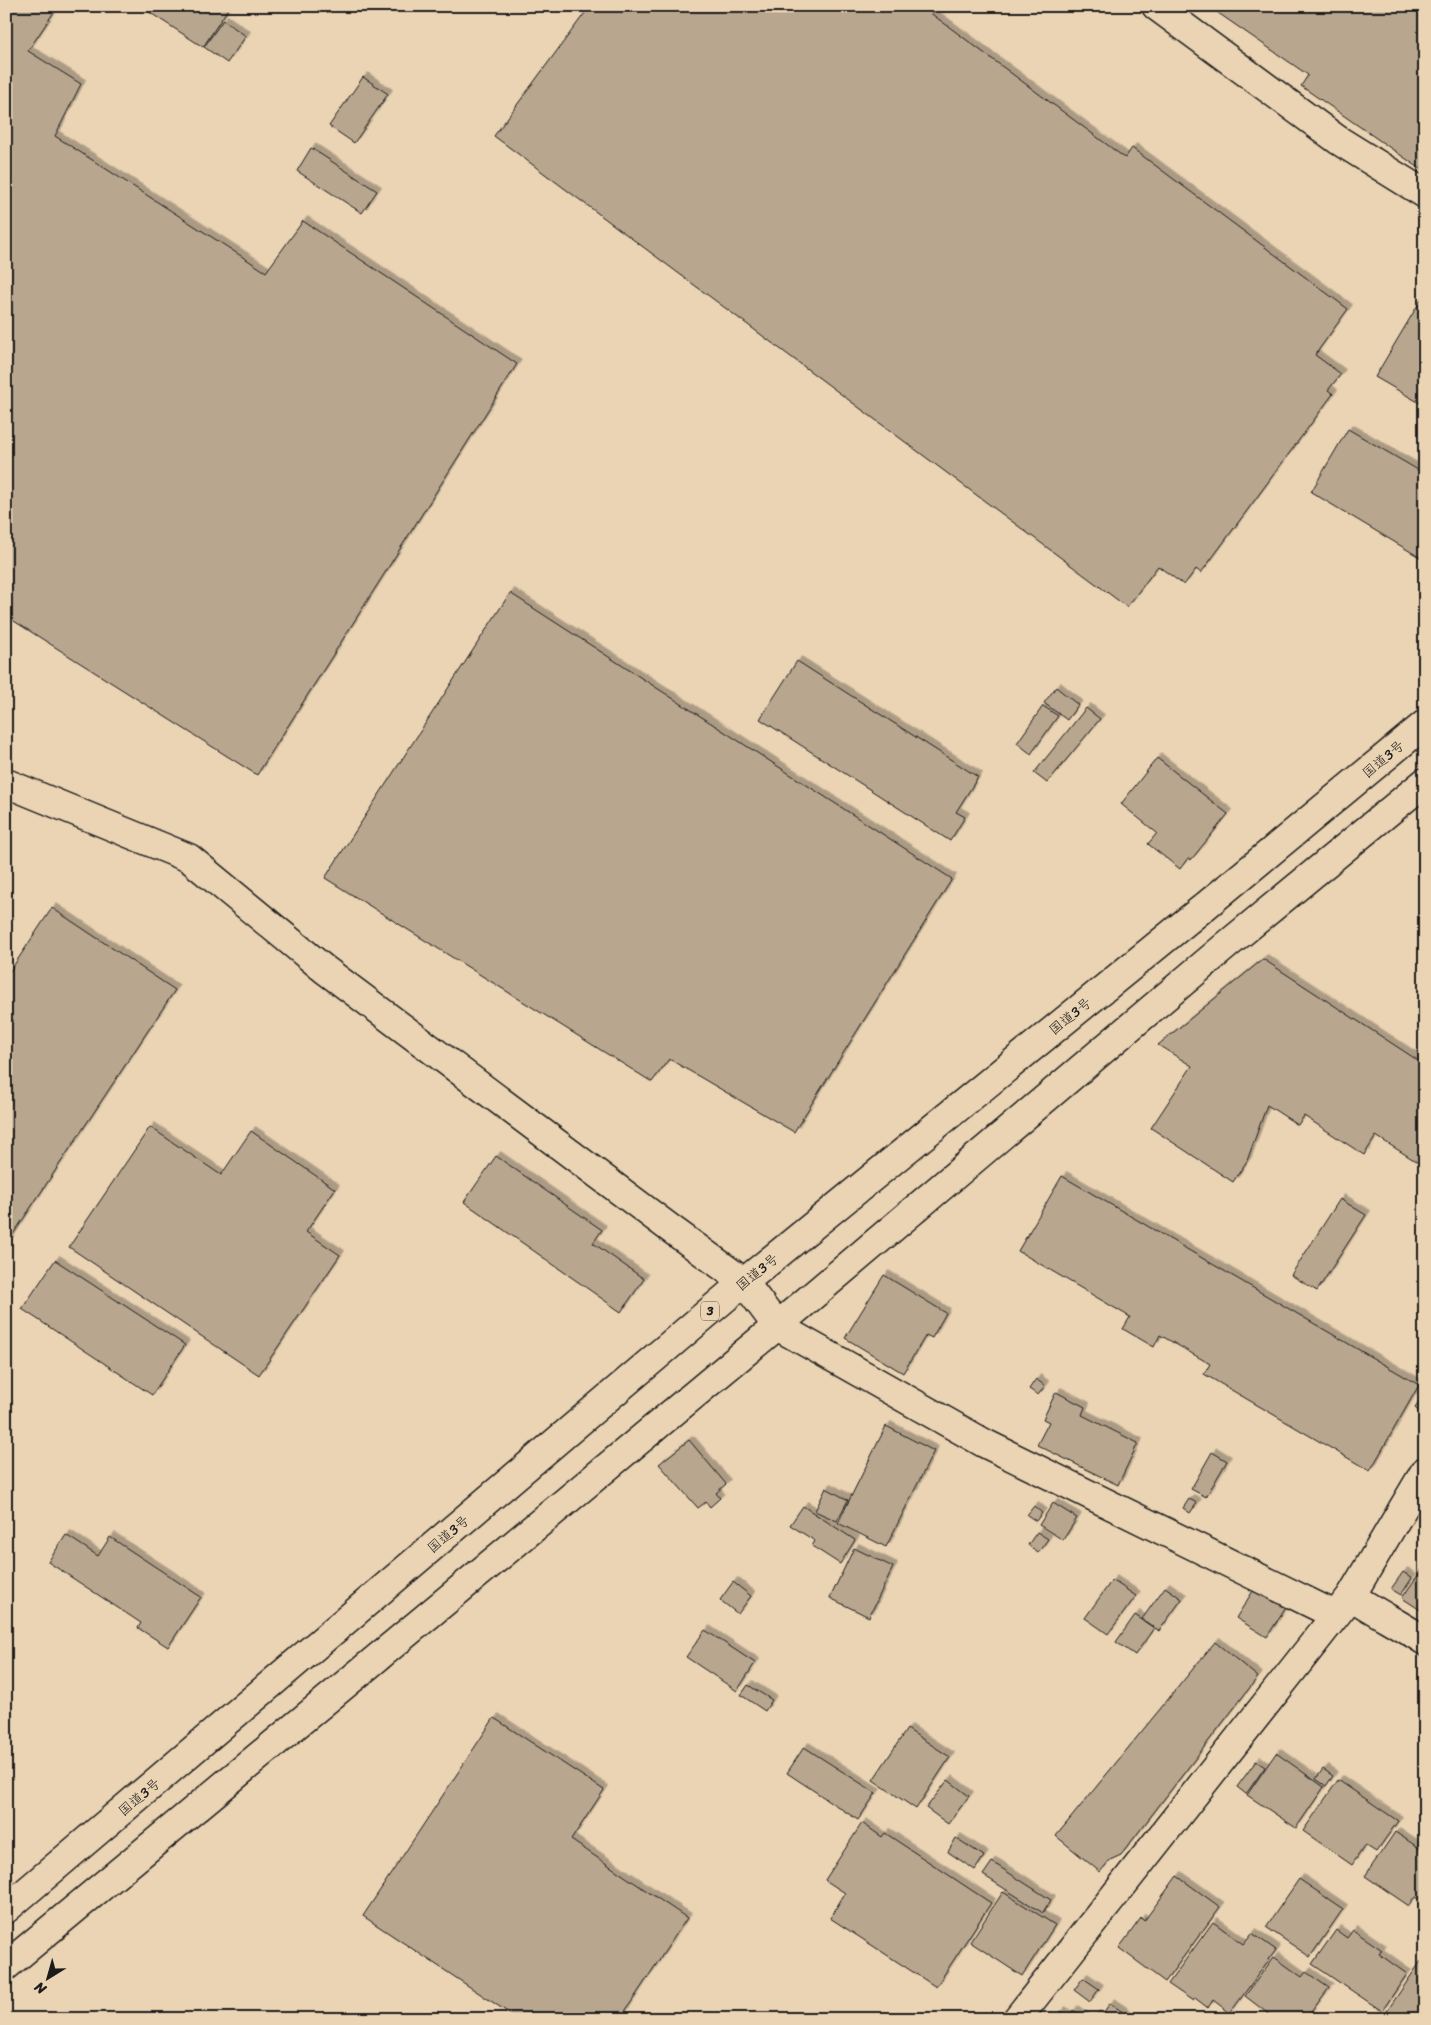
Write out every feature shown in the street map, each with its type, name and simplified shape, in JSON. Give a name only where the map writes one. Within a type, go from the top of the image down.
[{"type":"main road","points":[[1156,6],[1338,140],[1425,194]]},
{"type":"main road","name":"国道3号","points":[[6,1909],[744,1282],[1425,724]]},
{"type":"main road","points":[[6,1966],[777,1326],[1228,944],[1425,782]]},
{"type":"main road","points":[[6,784],[189,858],[324,969],[671,1230],[744,1282],[777,1326],[984,1443],[1343,1606],[1370,1609],[1402,1625],[1425,1641]]},
{"type":"main road","points":[[1017,2019],[1343,1606],[1425,1471]]},
{"type":"building","points":[[6,6],[58,6],[28,51],[81,84],[55,136],[266,272],[303,221],[517,364],[257,775],[6,616]]},
{"type":"building","points":[[152,6],[230,6],[203,47],[149,12]]},
{"type":"building","points":[[590,6],[921,6],[1125,158],[1132,148],[1348,309],[1315,355],[1341,374],[1328,390],[1333,394],[1201,573],[1196,569],[1184,585],[1158,566],[1127,607],[494,136]]},
{"type":"building","points":[[1208,6],[1422,6],[1425,8],[1425,172],[1301,86],[1308,75]]},
{"type":"building","points":[[223,20],[246,36],[227,63],[204,47]]},
{"type":"building","points":[[363,77],[388,94],[354,143],[329,126]]},
{"type":"building","points":[[311,148],[377,191],[362,213],[297,171]]},
{"type":"building","points":[[1425,293],[1425,406],[1375,377]]},
{"type":"building","points":[[1348,429],[1425,474],[1425,551],[1421,558],[1311,492]]},
{"type":"building","points":[[510,593],[952,879],[794,1132],[669,1059],[652,1082],[325,878]]},
{"type":"building","points":[[797,661],[978,777],[956,812],[965,817],[950,841],[760,719]]},
{"type":"building","points":[[1056,687],[1078,705],[1067,720],[1044,703]]},
{"type":"building","points":[[1043,706],[1058,716],[1031,754],[1017,743]]},
{"type":"building","points":[[1086,708],[1100,719],[1047,783],[1034,773]]},
{"type":"building","points":[[1157,758],[1228,814],[1191,860],[1188,858],[1180,869],[1148,844],[1157,833],[1121,804]]},
{"type":"building","points":[[52,908],[175,990],[6,1245],[6,977]]},
{"type":"building","points":[[1263,959],[1425,1065],[1425,1167],[1376,1136],[1364,1155],[1304,1116],[1298,1125],[1267,1105],[1247,1161],[1233,1182],[1151,1128],[1192,1066],[1158,1045]]},
{"type":"building","points":[[150,1127],[221,1175],[251,1131],[335,1189],[306,1232],[340,1255],[259,1375],[69,1247]]},
{"type":"building","points":[[496,1156],[602,1230],[593,1243],[644,1279],[621,1312],[464,1202]]},
{"type":"building","points":[[1062,1176],[1419,1385],[1370,1471],[1204,1374],[1210,1364],[1160,1335],[1154,1347],[1123,1329],[1130,1317],[1018,1251]]},
{"type":"building","points":[[1340,1199],[1366,1215],[1317,1291],[1291,1275]]},
{"type":"building","points":[[55,1260],[185,1345],[152,1395],[22,1309]]},
{"type":"building","points":[[884,1275],[946,1313],[932,1338],[926,1335],[903,1373],[845,1338]]},
{"type":"building","points":[[1036,1379],[1045,1386],[1038,1395],[1029,1389]]},
{"type":"building","points":[[1056,1392],[1085,1407],[1082,1415],[1138,1443],[1118,1485],[1037,1445],[1049,1422],[1043,1419]]},
{"type":"building","points":[[1423,1397],[1425,1398],[1424,1416],[1415,1408]]},
{"type":"building","points":[[886,1426],[934,1451],[886,1547],[838,1523]]},
{"type":"building","points":[[689,1440],[726,1484],[716,1493],[720,1498],[710,1507],[706,1502],[698,1508],[659,1464]]},
{"type":"building","points":[[1212,1452],[1227,1461],[1206,1497],[1191,1489]]},
{"type":"building","points":[[826,1488],[848,1500],[837,1521],[815,1511]]},
{"type":"building","points":[[1189,1499],[1197,1503],[1190,1513],[1183,1508]]},
{"type":"building","points":[[1053,1503],[1077,1518],[1063,1540],[1039,1525]]},
{"type":"building","points":[[803,1506],[855,1540],[840,1564],[812,1546],[815,1541],[790,1525]]},
{"type":"building","points":[[1034,1506],[1042,1513],[1036,1521],[1027,1515]]},
{"type":"building","points":[[1037,1532],[1048,1539],[1038,1553],[1028,1545]]},
{"type":"building","points":[[66,1535],[98,1556],[110,1537],[201,1597],[168,1647],[138,1628],[141,1623],[48,1562]]},
{"type":"building","points":[[854,1548],[893,1567],[869,1617],[830,1598]]},
{"type":"building","points":[[1425,1565],[1425,1613],[1402,1598]]},
{"type":"building","points":[[1403,1572],[1412,1578],[1401,1595],[1391,1589]]},
{"type":"building","points":[[1112,1580],[1136,1596],[1108,1634],[1085,1618]]},
{"type":"building","points":[[733,1582],[751,1596],[738,1614],[720,1600]]},
{"type":"building","points":[[1256,1586],[1287,1605],[1267,1637],[1236,1618]]},
{"type":"building","points":[[1165,1587],[1182,1599],[1159,1631],[1142,1619]]},
{"type":"building","points":[[1135,1615],[1154,1628],[1135,1655],[1116,1642]]},
{"type":"building","points":[[705,1630],[755,1663],[737,1691],[686,1657]]},
{"type":"building","points":[[1215,1642],[1258,1677],[1121,1855],[1110,1860],[1100,1872],[1056,1836]]},
{"type":"building","points":[[748,1685],[772,1700],[765,1711],[741,1695]]},
{"type":"building","points":[[494,1718],[604,1790],[571,1840],[687,1918],[620,2019],[518,2019],[363,1916]]},
{"type":"building","points":[[907,1729],[950,1757],[916,1809],[873,1780]]},
{"type":"building","points":[[804,1747],[876,1793],[858,1820],[787,1773]]},
{"type":"building","points":[[1276,1753],[1324,1787],[1296,1828],[1247,1795]]},
{"type":"building","points":[[1256,1761],[1265,1767],[1246,1794],[1237,1787]]},
{"type":"building","points":[[1323,1769],[1333,1776],[1326,1786],[1316,1779]]},
{"type":"building","points":[[948,1780],[969,1796],[948,1824],[926,1808]]},
{"type":"building","points":[[1338,1780],[1398,1821],[1376,1852],[1365,1845],[1352,1865],[1303,1831]]},
{"type":"building","points":[[862,1823],[882,1837],[885,1833],[991,1903],[936,1987],[830,1918],[845,1893],[825,1880]]},
{"type":"building","points":[[1395,1832],[1425,1852],[1425,1896],[1421,1901],[1415,1897],[1409,1906],[1365,1876]]},
{"type":"building","points":[[956,1838],[984,1856],[975,1870],[948,1852]]},
{"type":"building","points":[[992,1862],[1051,1900],[1043,1913],[983,1875]]},
{"type":"building","points":[[1177,1876],[1220,1907],[1165,1982],[1119,1948],[1141,1918],[1144,1921]]},
{"type":"building","points":[[1299,1879],[1343,1909],[1310,1957],[1266,1927]]},
{"type":"building","points":[[1003,1892],[1055,1925],[1022,1976],[970,1942]]},
{"type":"building","points":[[1213,1922],[1243,1944],[1252,1933],[1276,1950],[1230,2013],[1213,2000],[1208,2008],[1195,1998],[1193,2001],[1168,1984]]},
{"type":"building","points":[[1336,1930],[1347,1938],[1353,1930],[1382,1950],[1379,1954],[1407,1974],[1382,2011],[1312,1964]]},
{"type":"building","points":[[1274,1957],[1302,1977],[1306,1972],[1329,1988],[1306,2019],[1275,2019],[1245,1996]]},
{"type":"building","points":[[1421,1961],[1425,1963],[1425,2019],[1400,2019],[1387,2011]]},
{"type":"building","points":[[1083,1978],[1099,1989],[1090,2002],[1074,1990]]},
{"type":"building","points":[[1110,2003],[1132,2019],[1092,2019],[1095,2015],[1100,2018]]},
{"type":"building","points":[[1073,2010],[1086,2019],[1056,2019],[1061,2011],[1069,2017]]}]
